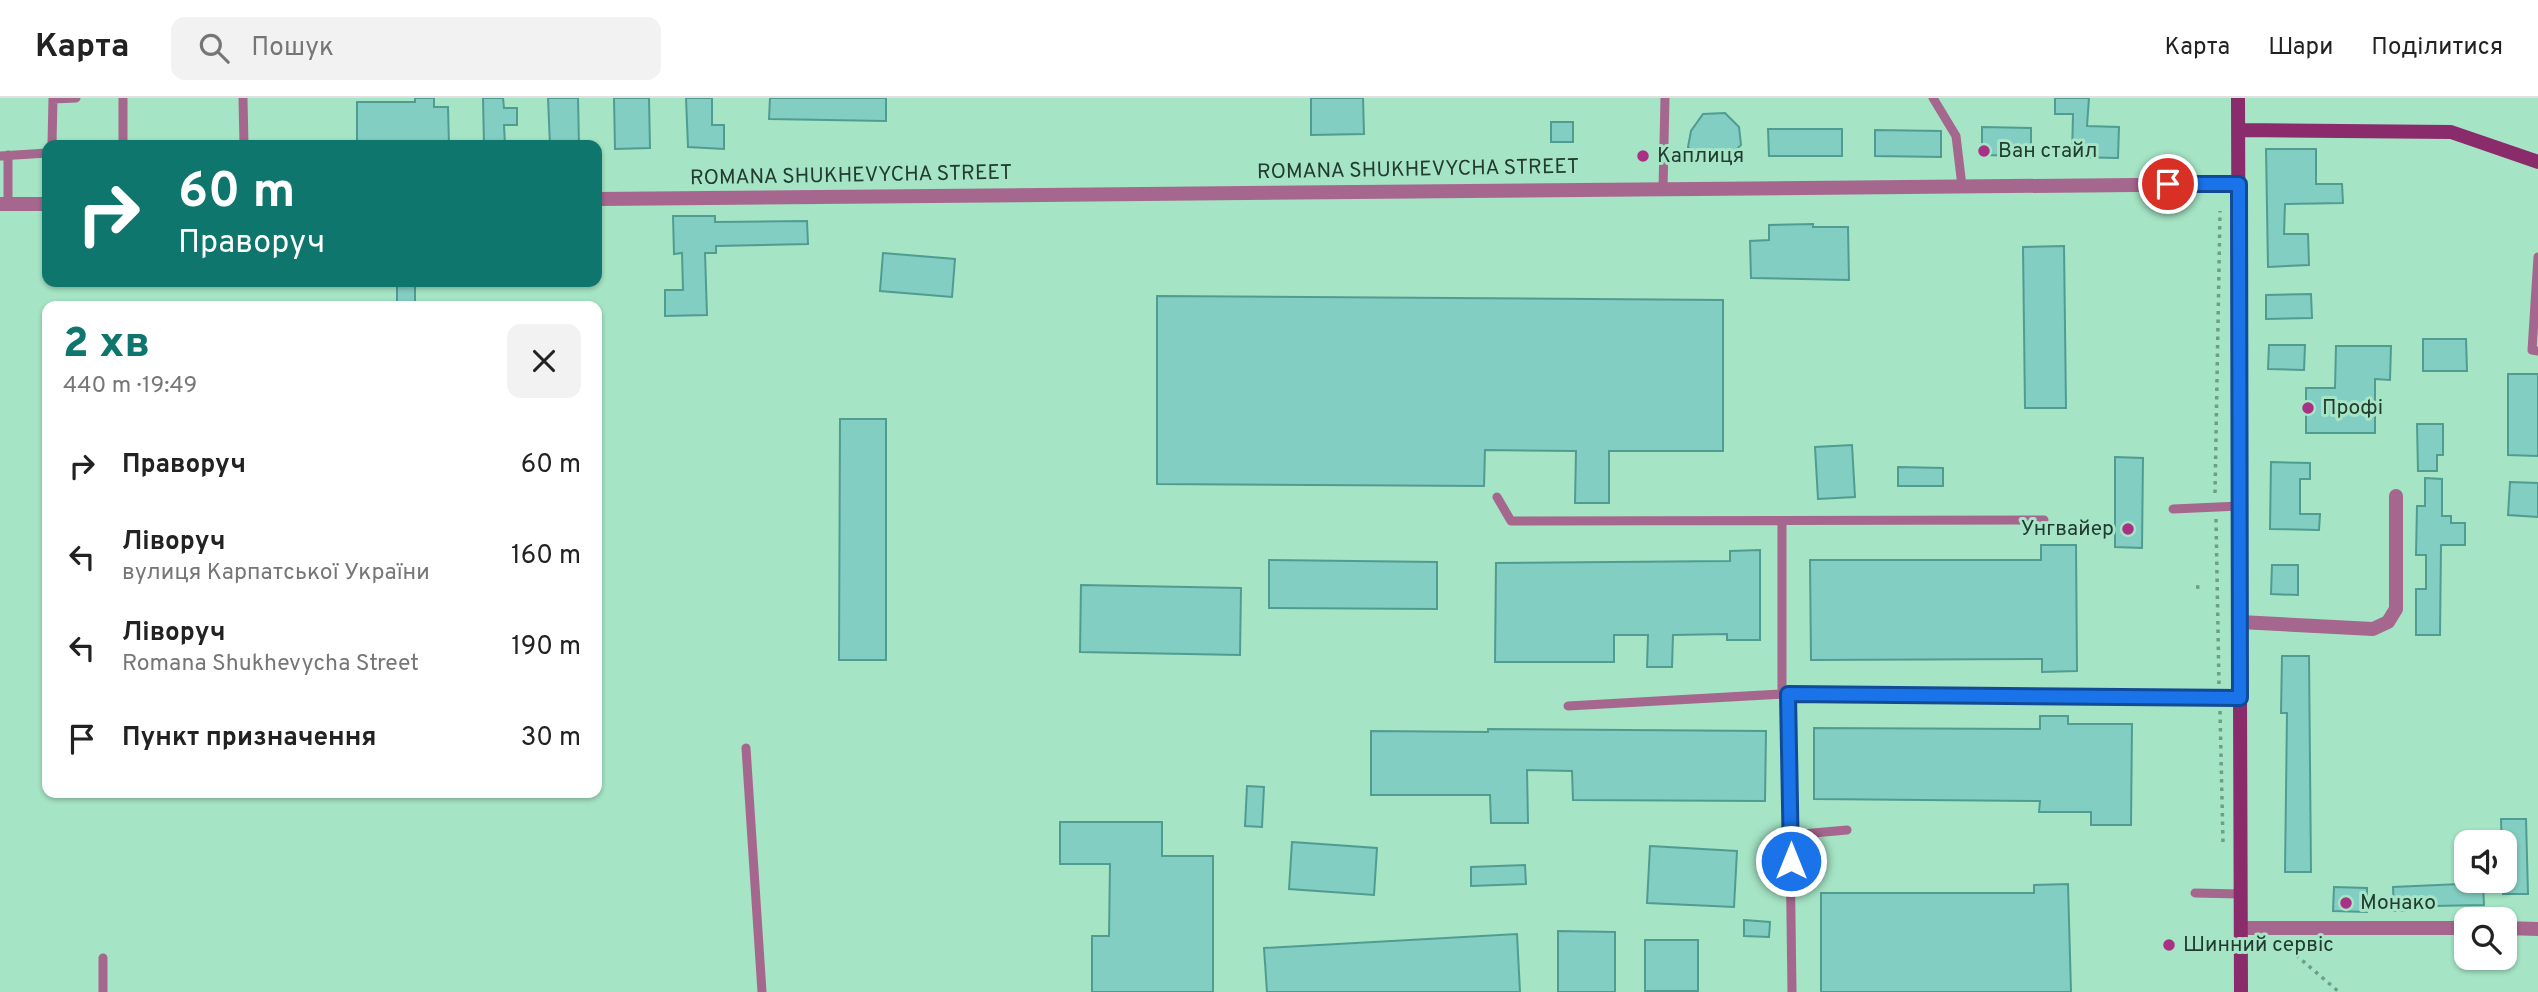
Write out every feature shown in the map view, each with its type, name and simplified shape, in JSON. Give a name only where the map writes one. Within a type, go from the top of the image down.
[{"type":"main road","points":[[2238,98],[2241,992]]},
{"type":"main road","points":[[2239,130],[2451,132],[2538,162]]},
{"type":"street","name":"ROMANA SHUKHEVYCHA STREET","points":[[602,199],[2239,184]]},
{"type":"street","points":[[4,204],[42,204]]},
{"type":"street","points":[[2240,622],[2372,629],[2389,622],[2396,609],[2396,496]]},
{"type":"street","points":[[2241,928],[2454,928]]},
{"type":"street","points":[[2517,928],[2538,929]]},
{"type":"lane","points":[[52,140],[53,98],[76,98]]},
{"type":"lane","points":[[123,98],[123,140]]},
{"type":"lane","points":[[243,98],[244,140]]},
{"type":"lane","points":[[1663,189],[1665,98]]},
{"type":"lane","points":[[1933,98],[1956,136],[1962,186]]},
{"type":"lane","points":[[4,204],[4,155],[42,153]]},
{"type":"lane","points":[[2538,257],[2536,333],[2532,350],[2538,351]]},
{"type":"lane","points":[[1497,497],[1511,522],[2044,520]]},
{"type":"lane","points":[[2173,509],[2240,506]]},
{"type":"lane","points":[[1782,522],[1791,835],[1792,992]]},
{"type":"lane","points":[[1568,706],[1785,694],[2240,698]]},
{"type":"lane","points":[[746,748],[762,992]]},
{"type":"lane","points":[[1791,835],[1847,830]]},
{"type":"lane","points":[[2195,893],[2241,894]]},
{"type":"lane","points":[[103,958],[103,992]]},
{"type":"path","points":[[2221,184],[2216,587],[2223,852]]},
{"type":"path","points":[[2281,943],[2339,992]]},
{"type":"building","points":[[415,98],[434,98],[434,107],[448,107],[449,140],[357,140],[357,102],[415,102]]},
{"type":"building","points":[[483,98],[503,98],[504,108],[517,108],[517,125],[504,125],[505,140],[484,140]]},
{"type":"building","points":[[548,98],[578,98],[579,140],[550,140]]},
{"type":"building","points":[[614,98],[649,98],[650,148],[615,149]]},
{"type":"building","points":[[686,98],[712,98],[712,125],[724,125],[724,149],[688,147]]},
{"type":"building","points":[[770,98],[886,98],[886,121],[769,119]]},
{"type":"building","points":[[1311,98],[1363,98],[1364,134],[1311,135]]},
{"type":"building","points":[[2055,98],[2089,98],[2087,126],[2119,127],[2118,158],[2072,157],[2073,114],[2055,114]]},
{"type":"building","points":[[1725,113],[1739,127],[1741,145],[1726,160],[1703,160],[1688,147],[1691,131],[1703,114]]},
{"type":"building","points":[[1551,122],[1573,122],[1573,142],[1551,142]]},
{"type":"building","points":[[1982,127],[2031,128],[2031,156],[1982,155]]},
{"type":"building","points":[[1768,129],[1842,129],[1842,156],[1769,156]]},
{"type":"building","points":[[1875,130],[1941,131],[1941,157],[1875,156]]},
{"type":"building","points":[[2266,149],[2316,149],[2316,184],[2342,184],[2343,203],[2285,204],[2284,234],[2308,234],[2309,265],[2268,267]]},
{"type":"building","points":[[673,216],[715,216],[715,222],[807,221],[808,244],[716,246],[716,253],[705,253],[707,315],[665,316],[665,290],[683,290],[682,253],[674,254]]},
{"type":"building","points":[[1813,224],[1813,227],[1848,227],[1849,280],[1751,278],[1750,241],[1769,240],[1769,225]]},
{"type":"building","points":[[2064,246],[2066,408],[2025,408],[2023,247]]},
{"type":"building","points":[[883,253],[955,259],[952,297],[880,291]]},
{"type":"building","points":[[397,287],[415,287],[415,301],[397,301]]},
{"type":"building","points":[[2311,294],[2312,318],[2266,319],[2266,295]]},
{"type":"building","points":[[1157,296],[1723,300],[1723,451],[1609,451],[1609,503],[1575,503],[1576,451],[1485,450],[1484,486],[1157,484]]},
{"type":"building","points":[[2423,339],[2466,339],[2467,371],[2423,371]]},
{"type":"building","points":[[2269,345],[2305,345],[2304,370],[2268,369]]},
{"type":"building","points":[[2336,346],[2391,346],[2390,380],[2375,379],[2375,433],[2306,433],[2306,388],[2335,388]]},
{"type":"building","points":[[2508,374],[2538,374],[2538,456],[2508,455]]},
{"type":"building","points":[[840,419],[886,419],[886,660],[839,660]]},
{"type":"building","points":[[2417,424],[2443,424],[2443,455],[2437,455],[2437,471],[2418,471]]},
{"type":"building","points":[[1852,445],[1855,497],[1818,499],[1815,447]]},
{"type":"building","points":[[2115,457],[2143,458],[2142,548],[2115,547]]},
{"type":"building","points":[[2271,462],[2310,463],[2310,479],[2300,479],[2300,514],[2320,514],[2319,530],[2270,529]]},
{"type":"building","points":[[1898,467],[1943,468],[1943,486],[1898,486]]},
{"type":"building","points":[[2425,478],[2442,479],[2442,516],[2451,516],[2451,523],[2465,523],[2465,545],[2441,545],[2440,635],[2416,635],[2416,589],[2426,589],[2426,555],[2416,555],[2417,506],[2425,506]]},
{"type":"building","points":[[2510,482],[2538,483],[2538,517],[2508,515]]},
{"type":"building","points":[[2041,545],[2076,545],[2077,671],[2042,672],[2042,659],[1811,660],[1810,560],[2041,560]]},
{"type":"building","points":[[1760,550],[1760,640],[1727,640],[1727,634],[1673,635],[1672,667],[1647,667],[1648,635],[1614,635],[1614,662],[1495,662],[1496,563],[1730,561],[1730,551]]},
{"type":"building","points":[[1269,560],[1437,562],[1437,609],[1269,608]]},
{"type":"building","points":[[2272,565],[2298,565],[2298,595],[2271,594]]},
{"type":"building","points":[[1081,585],[1241,588],[1240,655],[1080,652]]},
{"type":"building","points":[[2282,656],[2309,656],[2311,872],[2285,872],[2287,713],[2281,713]]},
{"type":"building","points":[[2040,716],[2068,716],[2068,724],[2132,724],[2131,825],[2091,825],[2091,812],[2039,812],[2040,801],[1814,799],[1814,728],[2040,729]]},
{"type":"building","points":[[1488,729],[1766,731],[1765,801],[1573,800],[1572,771],[1527,770],[1528,823],[1491,823],[1490,795],[1371,795],[1371,731],[1488,732]]},
{"type":"building","points":[[1247,786],[1264,787],[1262,827],[1245,826]]},
{"type":"building","points":[[2501,819],[2526,819],[2528,894],[2503,894],[2517,893],[2517,830],[2501,830]]},
{"type":"building","points":[[1060,822],[1162,822],[1162,856],[1213,856],[1213,992],[1092,992],[1092,936],[1109,936],[1110,864],[1060,864]]},
{"type":"building","points":[[1292,842],[1377,848],[1374,895],[1289,889]]},
{"type":"building","points":[[1650,846],[1737,851],[1734,907],[1647,903]]},
{"type":"building","points":[[1525,865],[1526,884],[1471,886],[1471,867]]},
{"type":"building","points":[[2068,884],[2071,992],[1821,992],[1821,893],[2034,893],[2034,885]]},
{"type":"building","points":[[2454,884],[2454,893],[2483,893],[2484,905],[2433,906],[2433,909],[2394,911],[2393,887]]},
{"type":"building","points":[[2334,887],[2367,888],[2367,912],[2333,911]]},
{"type":"building","points":[[1744,920],[1770,922],[1769,937],[1744,936]]},
{"type":"building","points":[[1558,931],[1615,932],[1615,992],[1558,992]]},
{"type":"building","points":[[1517,934],[1520,992],[1267,992],[1264,948]]},
{"type":"building","points":[[1645,940],[1698,940],[1698,991],[1645,991]]},
{"type":"place","name":"Ван стайл","points":[[1984,151]]},
{"type":"place","name":"Каплиця","points":[[1643,156]]},
{"type":"place","name":"Профі","points":[[2308,408]]},
{"type":"place","name":"Унгвайер","points":[[2128,529]]},
{"type":"place","name":"Монако","points":[[2346,903]]},
{"type":"place","name":"Шинний сервіс","points":[[2169,945]]},
{"type":"route","points":[[1791,861],[1788,694],[2240,698],[2239,184],[2168,184]]}]
